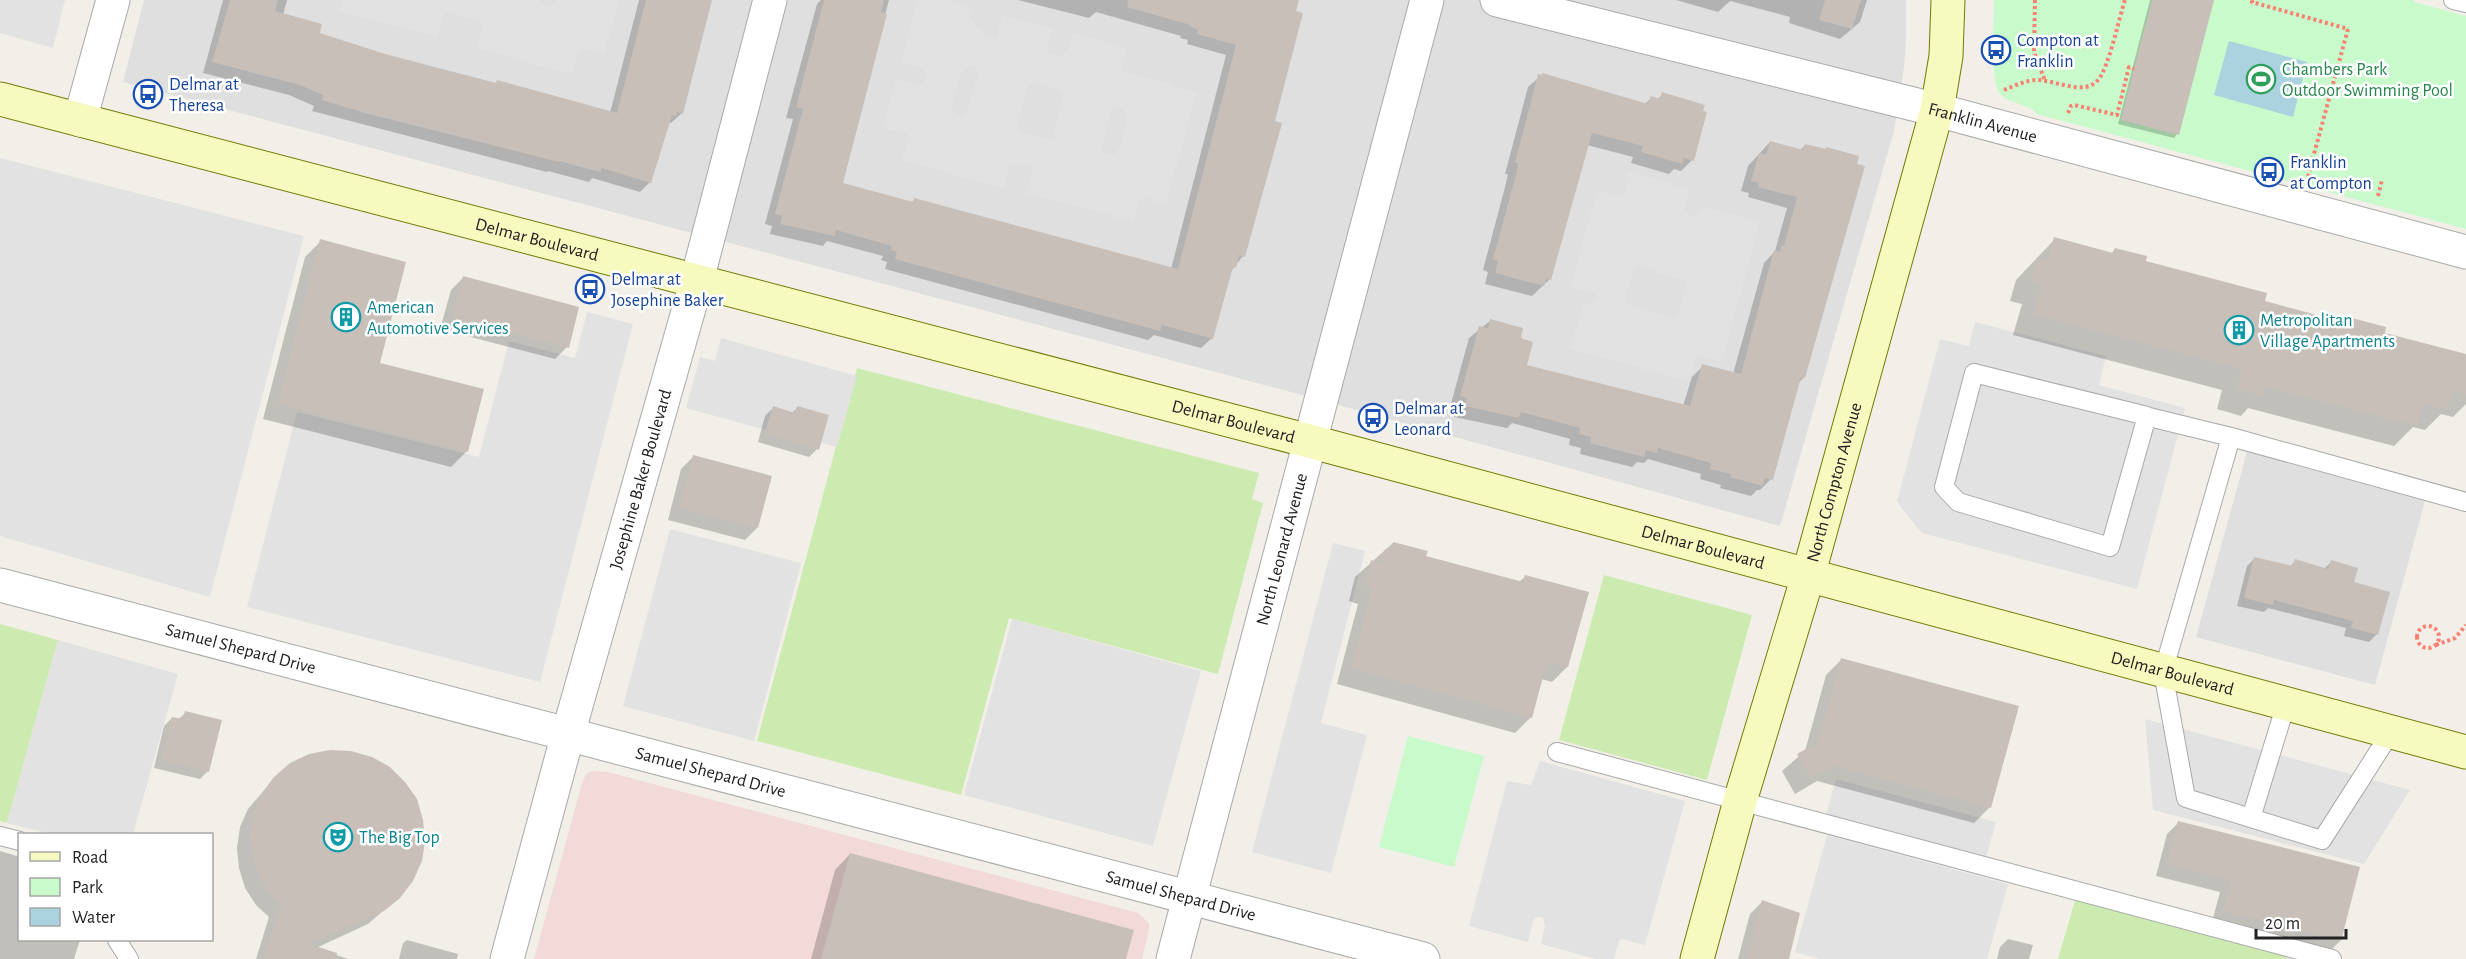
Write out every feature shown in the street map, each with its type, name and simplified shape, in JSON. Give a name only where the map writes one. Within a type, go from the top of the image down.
[{"type":"street","points":[[80,120],[113,0]]},
{"type":"street","name":"Josephine Baker Boulevard","points":[[507,959],[568,734],[697,280],[770,0]]},
{"type":"street","name":"North Leonard Avenue","points":[[1173,959],[1427,0]]},
{"type":"street","name":"Franklin Avenue","points":[[1497,0],[1937,110],[2466,252]]},
{"type":"street","name":"North Compton Avenue","points":[[1697,959],[1740,801],[1808,576],[1937,110],[1946,56],[1948,0]]},
{"type":"street","name":"Delmar Boulevard","points":[[0,99],[1309,441],[2466,752]]},
{"type":"street","name":"Samuel Shepard Drive","points":[[0,585],[1423,959]]},
{"type":"lane","points":[[2453,0],[2466,3]]},
{"type":"lane","points":[[2145,416],[2110,547],[1958,502],[1944,487],[1974,373],[2231,437],[2466,502]]},
{"type":"lane","points":[[2231,437],[2163,672],[2186,798],[2322,840],[2391,732]]},
{"type":"lane","points":[[2251,818],[2286,704]]},
{"type":"lane","points":[[1557,752],[2332,959]]},
{"type":"lane","points":[[0,836],[18,840]]},
{"type":"lane","points":[[118,941],[129,959]]},
{"type":"path","points":[[2035,0],[2033,42],[2045,81]]},
{"type":"path","points":[[2004,90],[2026,82],[2045,81],[2073,87],[2087,87],[2098,81],[2105,66],[2125,0]]},
{"type":"path","points":[[2253,0],[2252,2],[2348,29],[2308,177]]},
{"type":"path","points":[[2068,112],[2071,105],[2074,105],[2116,115],[2129,67],[2134,69]]},
{"type":"path","points":[[2378,196],[2382,180]]},
{"type":"path","points":[[2430,647],[2438,640],[2438,633],[2434,628],[2423,627],[2418,631],[2417,638],[2423,646],[2430,647],[2455,638],[2466,625]]},
{"type":"shaded area","points":[[0,0],[65,0],[53,48],[0,33]]},
{"type":"shaded area","points":[[144,0],[1906,0],[1906,41],[1894,131],[1780,526],[1280,389],[123,82]]},
{"type":"shaded area","points":[[343,0],[540,0],[543,6],[551,6],[557,0],[619,0],[604,55],[583,49],[578,51],[572,74],[476,48],[482,25],[480,21],[447,12],[444,14],[437,37],[340,12]]},
{"type":"shaded area","points":[[917,0],[945,0],[967,6],[971,19],[978,29],[988,37],[996,39],[1002,15],[1052,28],[1047,49],[1049,53],[1061,56],[1067,53],[1072,33],[1127,48],[1122,67],[1125,73],[1172,83],[1176,87],[1197,93],[1166,204],[1145,198],[1140,200],[1134,222],[1026,193],[1032,172],[1029,167],[1016,164],[1010,166],[1004,189],[902,160],[908,139],[906,133],[883,127],[896,79],[918,85],[923,83],[926,73],[922,67],[901,62]],"holes":[[[969,66],[976,67],[978,73],[967,113],[962,116],[954,113],[952,104],[961,72]],[[1034,82],[1060,90],[1063,94],[1052,137],[1046,139],[1020,132],[1017,128],[1028,86]],[[1117,105],[1123,108],[1127,116],[1119,149],[1113,155],[1105,154],[1102,150],[1112,109]]]},
{"type":"shaded area","points":[[0,158],[304,236],[210,597],[0,536]]},
{"type":"shaded area","points":[[1630,171],[1690,189],[1684,209],[1686,213],[1695,217],[1701,206],[1760,222],[1722,362],[1697,355],[1689,381],[1570,349],[1583,303],[1590,305],[1596,300],[1596,294],[1570,287],[1597,191],[1617,196],[1624,194]],"holes":[[[1639,267],[1684,281],[1686,286],[1678,315],[1674,318],[1627,304],[1625,299],[1633,270]]]},
{"type":"shaded area","points":[[587,312],[633,324],[540,682],[247,607],[297,412],[479,457],[509,341],[575,358]]},
{"type":"shaded area","points":[[1975,322],[2106,356],[2099,385],[2185,408],[2137,589],[1922,533],[1897,502],[1940,339],[1969,346]]},
{"type":"shaded area","points":[[721,338],[857,376],[837,447],[821,443],[797,406],[795,413],[773,406],[766,430],[686,408],[700,357],[715,361]]},
{"type":"shaded area","points":[[2247,452],[2425,501],[2375,685],[2196,637]]},
{"type":"shaded area","points":[[670,529],[801,563],[754,741],[623,706]]},
{"type":"shaded area","points":[[1333,543],[1365,551],[1321,723],[1367,735],[1331,873],[1252,852]]},
{"type":"shaded area","points":[[1012,619],[1201,671],[1153,846],[964,795]]},
{"type":"shaded area","points":[[58,640],[178,674],[133,833],[46,833],[7,823]]},
{"type":"shaded area","points":[[2145,719],[2410,790],[2364,864],[2153,810]]},
{"type":"shaded area","points":[[1540,761],[1685,801],[1645,945],[1622,939],[1619,941],[1614,959],[1596,959],[1541,944],[1545,925],[1542,917],[1537,917],[1533,921],[1528,942],[1469,926],[1507,781],[1531,785]]},
{"type":"shaded area","points":[[592,771],[608,772],[1138,913],[1149,923],[1142,959],[534,959],[582,783],[586,774]]},
{"type":"shaded area","points":[[1836,779],[1996,822],[1986,858],[1826,815]]},
{"type":"shaded area","points":[[1827,835],[2008,884],[1987,959],[1820,959],[1795,952]]},
{"type":"green space","points":[[1994,0],[2414,0],[2414,2],[2466,16],[2466,229],[2037,114],[2028,107],[2008,100],[2000,94],[1995,77]]},
{"type":"green space","points":[[857,368],[1259,473],[1252,499],[1263,503],[1218,674],[1009,618],[961,795],[757,741]]},
{"type":"green space","points":[[1604,575],[1752,615],[1707,780],[1559,740]]},
{"type":"green space","points":[[0,624],[58,640],[7,823],[0,821]]},
{"type":"green space","points":[[1408,736],[1484,756],[1454,867],[1379,847]]},
{"type":"green space","points":[[2076,897],[2288,955],[2286,959],[2058,959]]},
{"type":"water","name":"Chambers Park Outdoor Swimming Pool","points":[[2229,41],[2307,62],[2293,117],[2214,95]]},
{"type":"building","points":[[230,0],[278,0],[275,11],[322,24],[320,33],[385,54],[496,83],[497,80],[617,113],[646,0],[712,0],[683,114],[677,112],[676,116],[672,115],[651,183],[602,168],[600,172],[365,113],[322,100],[323,95],[300,85],[212,62]]},
{"type":"building","points":[[824,0],[884,0],[881,12],[887,14],[843,183],[913,202],[914,198],[1178,269],[1236,45],[1197,34],[1198,29],[1190,27],[1191,25],[1127,7],[1128,0],[1299,0],[1296,11],[1303,13],[1275,121],[1282,123],[1245,257],[1239,255],[1236,268],[1233,267],[1213,339],[1162,325],[1160,331],[895,259],[897,252],[891,250],[892,246],[836,230],[835,236],[780,224],[782,216],[775,214],[803,109],[796,107]]},
{"type":"building","points":[[1825,0],[1861,0],[1852,29],[1819,20]]},
{"type":"building","points":[[2152,0],[2214,0],[2179,135],[2121,120]]},
{"type":"building","points":[[1542,73],[1648,104],[1651,96],[1660,99],[1662,92],[1705,105],[1703,111],[1707,112],[1694,161],[1684,158],[1682,164],[1641,152],[1643,146],[1592,133],[1551,280],[1546,279],[1544,286],[1495,273],[1498,261],[1493,259],[1516,175],[1518,163],[1515,163],[1538,74],[1542,75]]},
{"type":"building","points":[[1770,141],[1803,150],[1805,144],[1826,149],[1826,147],[1859,156],[1857,164],[1865,166],[1805,378],[1801,377],[1773,480],[1765,478],[1763,486],[1710,469],[1711,463],[1658,448],[1657,453],[1646,450],[1644,457],[1590,443],[1591,437],[1579,434],[1580,428],[1521,412],[1519,418],[1465,406],[1467,398],[1460,396],[1479,326],[1488,328],[1490,319],[1523,328],[1521,338],[1533,342],[1527,365],[1690,406],[1702,364],[1741,374],[1774,250],[1780,252],[1782,245],[1784,246],[1797,197],[1758,187],[1759,183],[1751,181],[1759,153],[1766,155]]},
{"type":"building","name":"Metropolitan Village Apartments","points":[[2054,237],[2113,253],[2115,248],[2147,256],[2146,261],[2267,293],[2265,301],[2347,323],[2348,317],[2386,327],[2385,333],[2466,354],[2466,394],[2452,391],[2447,410],[2423,404],[2417,426],[2265,387],[2263,396],[2237,389],[2242,369],[2033,314],[2042,283],[2030,280],[2037,257],[2048,260]]},
{"type":"building","name":"American Automotive Services","points":[[320,239],[406,262],[380,363],[484,389],[468,452],[278,404]]},
{"type":"building","name":"American Automotive Services","points":[[463,276],[579,307],[569,348],[452,318]]},
{"type":"building","points":[[773,406],[795,413],[797,406],[829,415],[819,450],[765,434]]},
{"type":"building","points":[[693,455],[772,476],[758,528],[679,508]]},
{"type":"building","points":[[1393,542],[1428,551],[1426,556],[1523,582],[1525,575],[1589,592],[1568,667],[1547,662],[1532,718],[1351,668],[1372,588],[1364,586],[1371,560],[1381,563],[1385,549],[1391,550]]},
{"type":"building","points":[[2254,557],[2293,566],[2295,559],[2328,569],[2331,560],[2358,568],[2354,582],[2390,592],[2378,635],[2351,628],[2353,621],[2274,600],[2273,605],[2244,598]]},
{"type":"building","points":[[1841,658],[2019,706],[1991,808],[1833,766],[1811,779],[1797,754],[1818,742]]},
{"type":"building","points":[[185,711],[222,720],[209,772],[161,760],[172,717],[183,719]]},
{"type":"building","name":"The Big Top","points":[[330,750],[351,751],[372,757],[390,767],[405,782],[417,799],[423,820],[425,841],[422,861],[413,881],[400,898],[384,911],[309,944],[337,953],[336,959],[264,959],[281,903],[269,892],[258,874],[252,854],[250,833],[253,813],[262,793],[274,777],[290,763],[309,754]]},
{"type":"building","points":[[2178,821],[2360,867],[2341,941],[2223,911],[2231,880],[2167,864]]},
{"type":"building","points":[[850,853],[1134,930],[1126,959],[821,959]]},
{"type":"building","points":[[1762,900],[1800,913],[1789,959],[1746,959]]},
{"type":"place","name":"Compton at Franklin","points":[[1996,50]]},
{"type":"place","name":"Chambers Park Outdoor Swimming Pool","points":[[2261,79]]},
{"type":"place","name":"Delmar at Theresa","points":[[148,94]]},
{"type":"place","name":"Franklin at Compton","points":[[2269,172]]},
{"type":"place","name":"Delmar at Josephine Baker","points":[[590,289]]},
{"type":"place","name":"American Automotive Services","points":[[346,317]]},
{"type":"place","name":"Metropolitan Village Apartments","points":[[2239,330]]},
{"type":"place","name":"Delmar at Leonard","points":[[1373,418]]},
{"type":"place","name":"The Big Top","points":[[338,837]]}]
